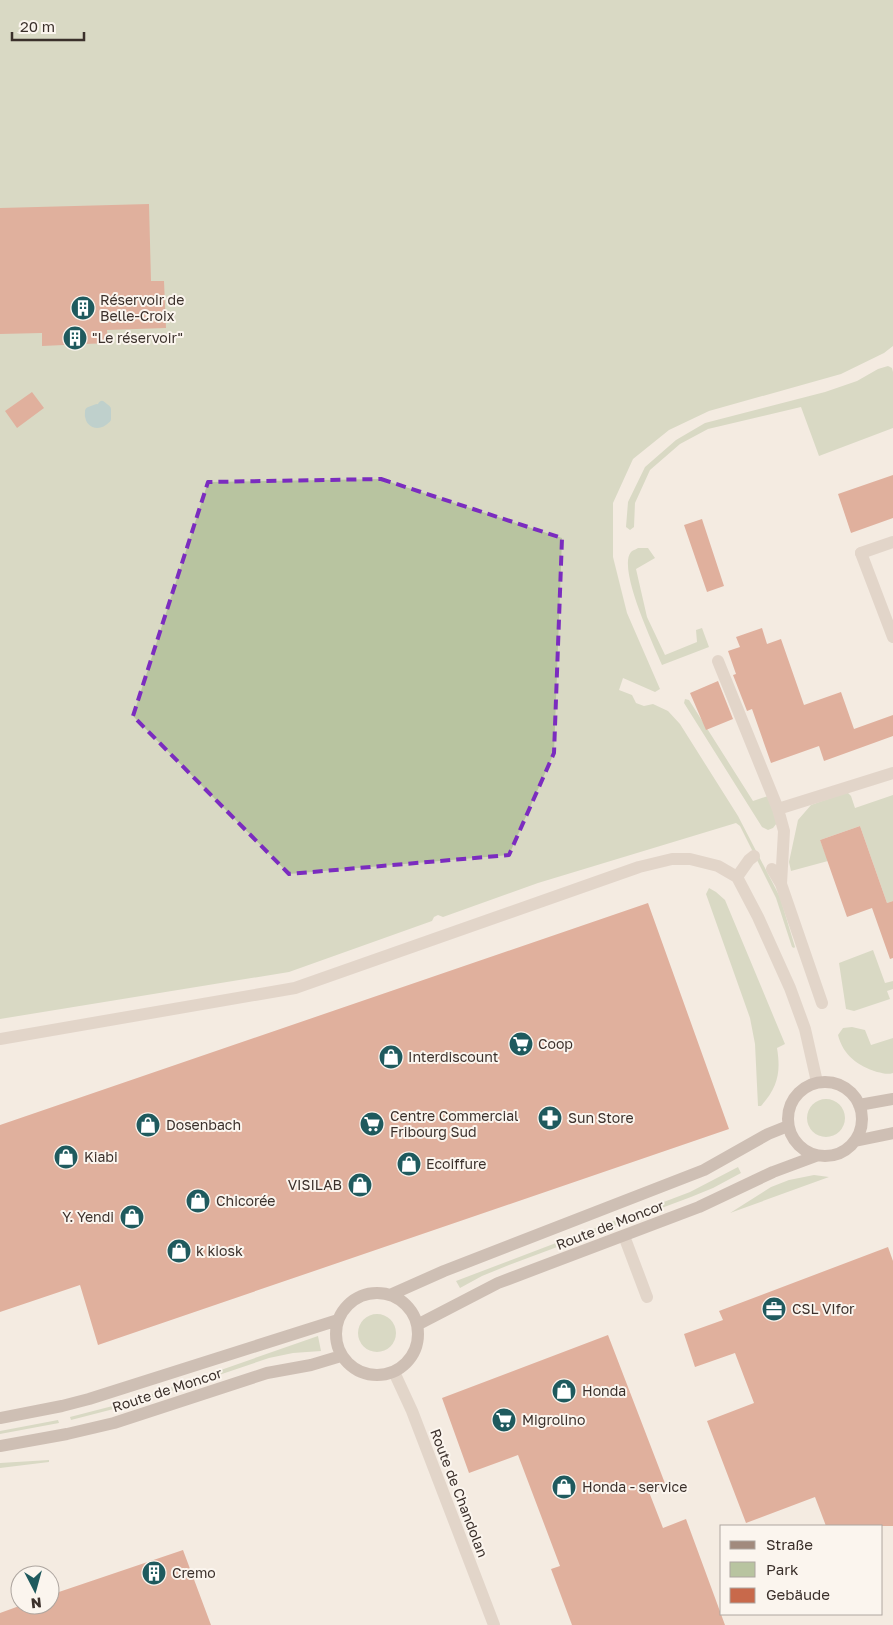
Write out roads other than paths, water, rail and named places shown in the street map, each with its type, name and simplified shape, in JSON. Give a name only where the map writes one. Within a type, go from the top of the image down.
[{"type":"main road","points":[[818,1082],[834,1082],[842,1085],[854,1095],[859,1104],[862,1115],[861,1129],[855,1141],[838,1154],[816,1156],[799,1146],[788,1126],[788,1113],[794,1098],[804,1088],[818,1082]]},
{"type":"main road","points":[[859,1104],[893,1099]]},
{"type":"main road","name":"Route de Moncor","points":[[390,1295],[444,1271],[704,1170],[768,1134],[788,1126]]},
{"type":"main road","points":[[855,1141],[893,1133]]},
{"type":"main road","name":"Route de Moncor","points":[[417,1325],[498,1283],[699,1207],[773,1172],[816,1156]]},
{"type":"main road","points":[[380,1293],[390,1295],[400,1299],[408,1307],[417,1325],[419,1336],[416,1348],[404,1366],[394,1372],[374,1376],[364,1374],[350,1366],[341,1356],[335,1336],[338,1320],[342,1311],[358,1297],[380,1293]]},
{"type":"main road","name":"Route de Moncor","points":[[0,1418],[89,1399],[338,1320]]},
{"type":"main road","name":"Route de Moncor","points":[[0,1446],[114,1423],[267,1373],[311,1365],[341,1356]]},
{"type":"street","points":[[893,542],[861,554],[893,637]]},
{"type":"street","points":[[718,661],[778,809],[784,832],[781,884]]},
{"type":"street","points":[[778,809],[893,773]]},
{"type":"street","points":[[737,877],[754,856]]},
{"type":"street","points":[[0,1039],[295,988],[639,867],[672,859],[690,859],[718,866],[737,877],[758,916],[790,988],[805,1029],[818,1082]]},
{"type":"street","points":[[772,869],[781,884],[822,1004]]},
{"type":"street","points":[[624,1236],[647,1297]]},
{"type":"street","name":"Route de Chandolan","points":[[394,1372],[412,1411],[494,1625]]},
{"type":"waterway","points":[[97,415],[94,415],[94,417],[100,418],[101,416],[97,411],[93,412],[91,415],[92,419],[99,421],[104,416],[101,410],[97,408],[89,411],[91,422],[97,424],[107,419],[107,409],[102,405]]},
{"type":"place","name":"Réservoir de Belle-Croix","points":[[83,308]]},
{"type":"place","name":"\"Le réservoir\"","points":[[75,338]]},
{"type":"place","name":"Coop","points":[[521,1044]]},
{"type":"place","name":"Interdiscount","points":[[391,1057]]},
{"type":"place","name":"Sun Store","points":[[550,1118]]},
{"type":"place","name":"Centre Commercial Fribourg Sud","points":[[372,1124]]},
{"type":"place","name":"Dosenbach","points":[[148,1125]]},
{"type":"place","name":"Kiabi","points":[[66,1157]]},
{"type":"place","name":"Ecoiffure","points":[[409,1164]]},
{"type":"place","name":"VISILAB","points":[[360,1185]]},
{"type":"place","name":"Chicorée","points":[[198,1201]]},
{"type":"place","name":"Y. Yendi","points":[[132,1217]]},
{"type":"place","name":"k kiosk","points":[[179,1251]]},
{"type":"place","name":"CSL VIfor","points":[[774,1309]]},
{"type":"place","name":"Honda","points":[[564,1391]]},
{"type":"place","name":"Migrolino","points":[[504,1420]]},
{"type":"place","name":"Honda - service","points":[[564,1487]]},
{"type":"place","name":"Cremo","points":[[154,1573]]}]
